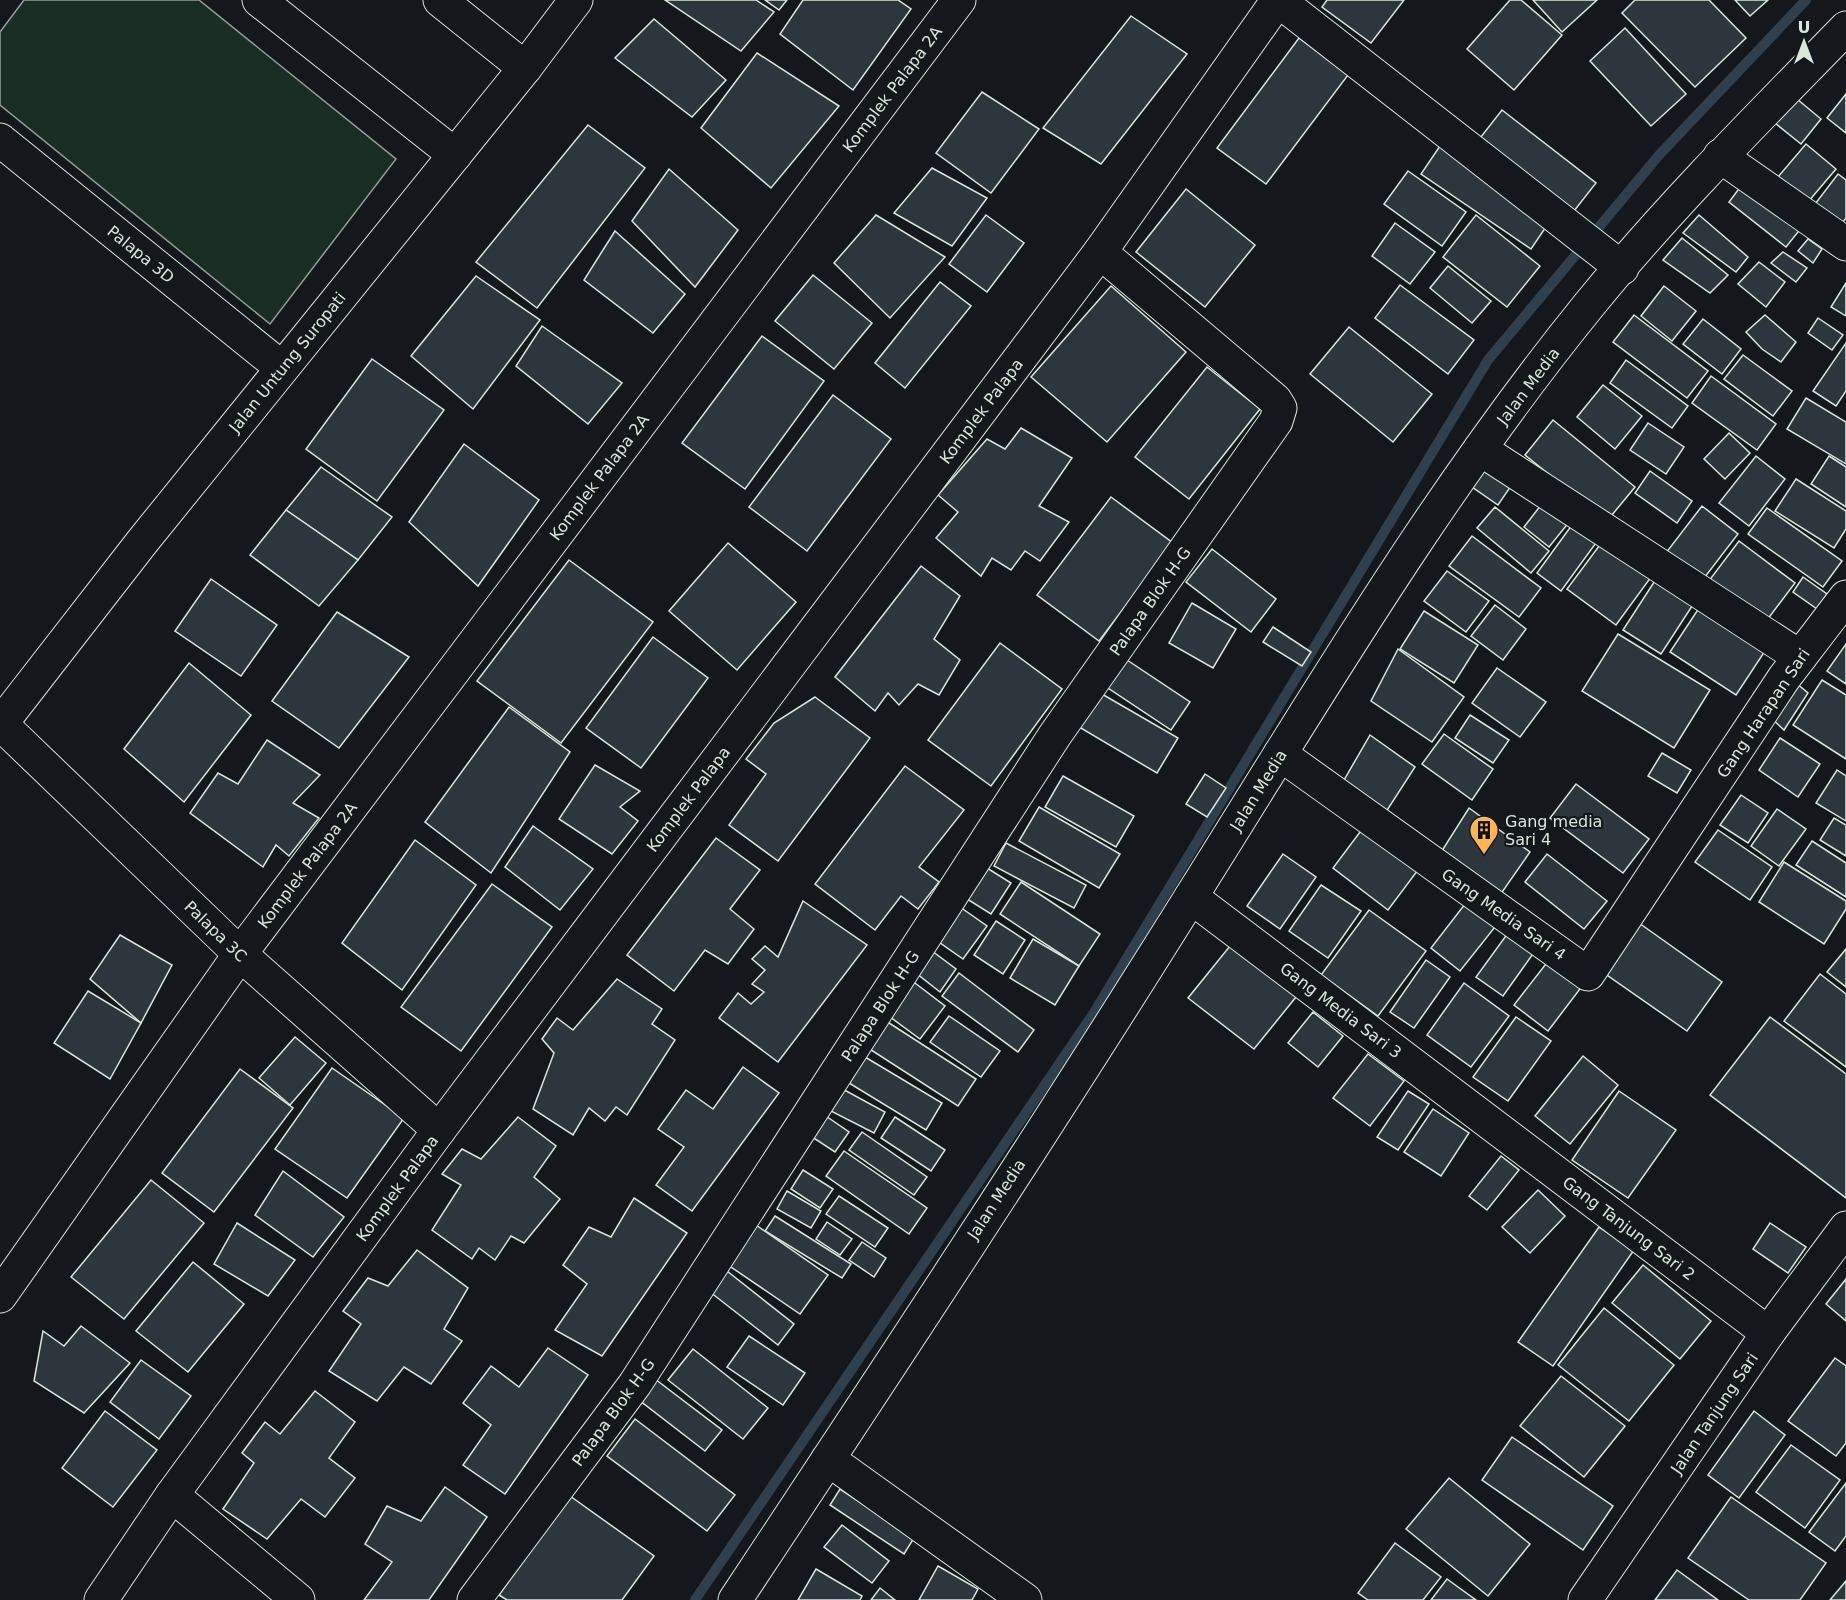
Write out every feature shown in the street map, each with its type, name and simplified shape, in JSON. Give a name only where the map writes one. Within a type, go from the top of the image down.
[{"type":"street","points":[[259,0],[455,155]]},
{"type":"street","points":[[440,0],[525,68]]},
{"type":"street","name":"Jalan Untung Suropati","points":[[0,724],[141,542],[525,68],[576,0]]},
{"type":"street","name":"Komplek Palapa 2A","points":[[0,1296],[240,954],[959,0]]},
{"type":"street","points":[[1278,0],[1618,265]]},
{"type":"street","name":"Komplek Palapa","points":[[101,1600],[172,1495],[439,1130],[1100,252],[1278,0]]},
{"type":"street","name":"Jalan Media","points":[[735,1600],[1191,897],[1344,651],[1480,449],[1618,265],[1720,156],[1846,28]]},
{"type":"street","name":"Palapa 3D","points":[[0,140],[282,368]]},
{"type":"street","points":[[1720,156],[1846,244]]},
{"type":"street","name":"Palapa Blok H-G","points":[[474,1600],[635,1383],[1055,735],[1276,422],[1280,408],[1275,400],[1100,252]]},
{"type":"street","points":[[1480,449],[1800,657]]},
{"type":"street","name":"Gang Harapan Sari","points":[[1684,831],[1800,657],[1846,597]]},
{"type":"street","name":"Palapa 3C","points":[[0,724],[240,954],[439,1130]]},
{"type":"street","name":"Gang Media Sari 4","points":[[1280,754],[1588,974],[1684,831]]},
{"type":"street","name":"Gang Media Sari 3","points":[[1191,897],[1490,1123]]},
{"type":"street","name":"Gang Tanjung Sari 2","points":[[1490,1123],[1768,1333]]},
{"type":"street","name":"Jalan Tanjung Sari","points":[[1585,1600],[1768,1333],[1846,1228]]},
{"type":"street","points":[[828,1459],[1025,1600]]},
{"type":"street","points":[[172,1495],[298,1600]]},
{"type":"green space","points":[[24,0],[199,0],[396,159],[270,324],[0,105],[0,32]]},
{"type":"building","points":[[665,0],[756,0],[774,12],[741,51]]},
{"type":"building","points":[[765,0],[787,0],[779,10]]},
{"type":"building","points":[[803,0],[898,0],[911,9],[853,90],[780,34]]},
{"type":"building","points":[[1327,0],[1404,0],[1371,43],[1322,7]]},
{"type":"building","points":[[1510,0],[1521,0],[1562,35],[1514,90],[1467,49]]},
{"type":"building","points":[[1533,0],[1597,0],[1562,32]]},
{"type":"building","points":[[1635,0],[1709,0],[1746,38],[1695,87],[1622,13]]},
{"type":"building","points":[[1735,0],[1768,0],[1750,16]]},
{"type":"building","points":[[1131,16],[1187,54],[1101,164],[1043,128]]},
{"type":"building","points":[[654,19],[726,80],[692,117],[615,58]]},
{"type":"building","points":[[1625,28],[1686,94],[1651,126],[1590,61]]},
{"type":"building","points":[[1299,38],[1348,75],[1266,184],[1217,148]]},
{"type":"building","points":[[757,53],[839,106],[771,188],[701,128]]},
{"type":"building","points":[[982,92],[1039,129],[991,193],[936,153]]},
{"type":"building","points":[[1791,94],[1821,119],[1801,144],[1770,119]]},
{"type":"building","points":[[1846,94],[1846,133],[1827,118]]},
{"type":"building","points":[[1502,110],[1596,183],[1567,220],[1473,147]]},
{"type":"building","points":[[588,125],[645,168],[537,308],[476,262]]},
{"type":"building","points":[[1442,143],[1552,218],[1531,249],[1421,174]]},
{"type":"building","points":[[1806,144],[1836,169],[1802,209],[1772,184]]},
{"type":"building","points":[[932,168],[987,198],[952,246],[894,213]]},
{"type":"building","points":[[669,169],[738,230],[695,287],[632,221]]},
{"type":"building","points":[[1408,171],[1466,212],[1442,246],[1384,204]]},
{"type":"building","points":[[1838,174],[1846,180],[1846,218],[1839,228],[1812,208]]},
{"type":"building","points":[[1744,182],[1802,227],[1786,247],[1729,202]]},
{"type":"building","points":[[1186,189],[1255,245],[1205,307],[1136,252]]},
{"type":"building","points":[[876,215],[945,257],[890,318],[834,263]]},
{"type":"building","points":[[986,215],[1024,243],[987,292],[949,264]]},
{"type":"building","points":[[1476,215],[1540,266],[1507,307],[1443,257]]},
{"type":"building","points":[[1699,215],[1748,257],[1736,272],[1683,233]]},
{"type":"building","points":[[1395,223],[1435,252],[1410,284],[1372,256]]},
{"type":"building","points":[[615,231],[685,294],[653,333],[584,280]]},
{"type":"building","points":[[1682,238],[1728,275],[1710,293],[1663,260]]},
{"type":"building","points":[[1808,239],[1822,249],[1813,263],[1798,251]]},
{"type":"building","points":[[1783,252],[1807,268],[1796,282],[1771,263]]},
{"type":"building","points":[[1759,262],[1785,282],[1766,307],[1738,284]]},
{"type":"building","points":[[1448,266],[1491,301],[1472,323],[1430,288]]},
{"type":"building","points":[[813,275],[872,323],[834,369],[775,321]]},
{"type":"building","points":[[476,276],[540,320],[473,409],[411,356]]},
{"type":"building","points":[[940,282],[971,306],[905,388],[875,363]]},
{"type":"building","points":[[1846,283],[1846,316],[1831,307]]},
{"type":"building","points":[[1400,285],[1474,340],[1448,374],[1375,318]]},
{"type":"building","points":[[1111,286],[1186,352],[1107,442],[1031,377]]},
{"type":"building","points":[[1664,286],[1696,311],[1672,341],[1641,316]]},
{"type":"building","points":[[1634,315],[1708,371],[1687,398],[1613,342]]},
{"type":"building","points":[[1765,315],[1796,342],[1781,362],[1762,349],[1746,332]]},
{"type":"building","points":[[1818,318],[1843,335],[1832,350],[1808,333]]},
{"type":"building","points":[[1703,319],[1741,349],[1722,374],[1683,344]]},
{"type":"building","points":[[542,326],[622,383],[588,424],[516,366]]},
{"type":"building","points":[[1349,327],[1432,394],[1393,442],[1310,374]]},
{"type":"building","points":[[762,336],[824,381],[745,489],[682,443]]},
{"type":"building","points":[[1846,343],[1846,391],[1836,406],[1813,391]]},
{"type":"building","points":[[1743,355],[1792,391],[1773,416],[1724,379]]},
{"type":"building","points":[[372,359],[444,410],[377,501],[306,449]]},
{"type":"building","points":[[1626,360],[1688,406],[1672,428],[1610,383]]},
{"type":"building","points":[[1207,367],[1260,409],[1189,499],[1135,457]]},
{"type":"building","points":[[1711,376],[1776,424],[1757,450],[1692,403]]},
{"type":"building","points":[[1603,385],[1642,416],[1615,449],[1577,417]]},
{"type":"building","points":[[833,395],[891,439],[807,551],[749,507]]},
{"type":"building","points":[[1806,398],[1846,422],[1846,464],[1787,429]]},
{"type":"building","points":[[1553,420],[1635,487],[1607,521],[1525,455]]},
{"type":"building","points":[[1648,423],[1684,447],[1666,474],[1630,450]]},
{"type":"building","points":[[1021,428],[1072,458],[1039,506],[1069,522],[1040,561],[1025,551],[1011,570],[992,558],[981,576],[936,538],[958,512],[938,495],[987,439],[1005,449]]},
{"type":"building","points":[[1729,433],[1750,453],[1725,479],[1704,459]]},
{"type":"building","points":[[464,444],[539,500],[478,586],[409,522]]},
{"type":"building","points":[[1756,456],[1785,479],[1749,526],[1719,503]]},
{"type":"building","points":[[1829,456],[1846,467],[1846,507],[1811,484]]},
{"type":"building","points":[[1487,465],[1513,483],[1498,505],[1472,487]]},
{"type":"building","points":[[321,467],[392,517],[358,560],[286,510]]},
{"type":"building","points":[[1650,471],[1692,501],[1677,523],[1635,493]]},
{"type":"building","points":[[1796,479],[1846,511],[1846,529],[1834,548],[1775,511]]},
{"type":"building","points":[[1548,496],[1574,516],[1549,547],[1524,527]]},
{"type":"building","points":[[1111,497],[1173,543],[1099,641],[1037,595]]},
{"type":"building","points":[[1702,506],[1738,534],[1698,586],[1662,558]]},
{"type":"building","points":[[1495,507],[1549,551],[1531,573],[1477,528]]},
{"type":"building","points":[[1767,508],[1842,561],[1823,587],[1748,534]]},
{"type":"building","points":[[286,510],[358,560],[319,606],[250,555]]},
{"type":"building","points":[[1577,518],[1601,536],[1561,591],[1537,573]]},
{"type":"building","points":[[1472,536],[1541,588],[1519,617],[1449,566]]},
{"type":"building","points":[[1605,538],[1654,573],[1616,625],[1567,589]]},
{"type":"building","points":[[1739,541],[1795,583],[1764,624],[1708,582]]},
{"type":"building","points":[[728,543],[796,602],[737,670],[669,611]]},
{"type":"building","points":[[1212,549],[1276,599],[1251,632],[1186,582]]},
{"type":"building","points":[[569,560],[653,622],[561,743],[477,681]]},
{"type":"building","points":[[921,566],[960,596],[934,639],[960,660],[939,695],[918,684],[899,705],[888,693],[875,711],[835,677]]},
{"type":"building","points":[[1447,571],[1489,601],[1466,632],[1424,601]]},
{"type":"building","points":[[1658,576],[1696,600],[1661,654],[1623,630]]},
{"type":"building","points":[[1803,577],[1827,594],[1817,609],[1793,592]]},
{"type":"building","points":[[211,579],[277,625],[241,676],[175,631]]},
{"type":"building","points":[[1192,603],[1236,629],[1213,668],[1169,643]]},
{"type":"building","points":[[1495,605],[1526,629],[1503,660],[1471,636]]},
{"type":"building","points":[[1699,608],[1765,651],[1736,695],[1670,652]]},
{"type":"building","points":[[1424,611],[1478,645],[1454,683],[1400,649]]},
{"type":"building","points":[[337,612],[409,657],[339,748],[272,701]]},
{"type":"building","points":[[1273,627],[1311,652],[1302,666],[1263,642]]},
{"type":"building","points":[[1618,634],[1710,690],[1674,748],[1582,691]]},
{"type":"building","points":[[653,637],[708,678],[641,768],[586,728]]},
{"type":"building","points":[[1000,643],[1062,689],[991,786],[928,740]]},
{"type":"building","points":[[1846,644],[1846,684],[1827,671]]},
{"type":"building","points":[[1398,649],[1464,697],[1432,742],[1371,701]]},
{"type":"building","points":[[1121,656],[1190,702],[1171,730],[1102,684]]},
{"type":"building","points":[[189,663],[251,715],[184,802],[124,749]]},
{"type":"building","points":[[1497,668],[1546,702],[1520,737],[1472,703]]},
{"type":"building","points":[[1822,680],[1846,695],[1846,759],[1793,725]]},
{"type":"building","points":[[1796,683],[1808,693],[1784,730],[1770,717]]},
{"type":"building","points":[[1095,690],[1178,738],[1157,773],[1074,724]]},
{"type":"building","points":[[815,697],[870,738],[778,861],[729,825],[766,774],[746,759],[774,723]]},
{"type":"building","points":[[509,707],[570,752],[491,873],[425,822]]},
{"type":"building","points":[[1470,715],[1509,740],[1493,763],[1455,738]]},
{"type":"building","points":[[1444,734],[1493,769],[1472,800],[1422,764]]},
{"type":"building","points":[[1370,735],[1415,767],[1384,815],[1340,787]]},
{"type":"building","points":[[1780,738],[1820,764],[1798,797],[1759,770]]},
{"type":"building","points":[[267,740],[320,775],[293,803],[319,818],[289,856],[276,845],[263,867],[190,813],[218,773],[238,784]]},
{"type":"building","points":[[1662,753],[1691,770],[1677,793],[1648,776]]},
{"type":"building","points":[[595,765],[640,791],[620,807],[638,821],[612,854],[559,819]]},
{"type":"building","points":[[905,766],[964,810],[919,867],[939,882],[918,909],[901,896],[875,930],[815,884]]},
{"type":"building","points":[[1837,770],[1846,776],[1846,821],[1816,803]]},
{"type":"building","points":[[1205,774],[1226,788],[1207,817],[1186,804]]},
{"type":"building","points":[[1063,776],[1134,816],[1116,847],[1045,807]]},
{"type":"building","points":[[1576,784],[1649,839],[1623,873],[1550,818]]},
{"type":"building","points":[[1741,795],[1768,813],[1748,843],[1720,825]]},
{"type":"building","points":[[1039,807],[1120,854],[1099,888],[1019,841]]},
{"type":"building","name":"Gang media Sari 4","points":[[1469,808],[1530,852],[1498,898],[1438,857]]},
{"type":"building","points":[[1777,809],[1806,829],[1779,866],[1751,846]]},
{"type":"building","points":[[1834,818],[1846,825],[1846,856],[1820,840]]},
{"type":"building","points":[[533,826],[593,869],[560,910],[505,867]]},
{"type":"building","points":[[1363,828],[1418,870],[1388,910],[1333,868]]},
{"type":"building","points":[[1718,830],[1772,867],[1750,900],[1695,862]]},
{"type":"building","points":[[716,838],[760,870],[730,909],[754,929],[728,964],[705,950],[674,991],[627,955]]},
{"type":"building","points":[[415,840],[476,885],[402,990],[342,943]]},
{"type":"building","points":[[1812,841],[1846,863],[1846,897],[1796,865]]},
{"type":"building","points":[[1006,843],[1086,885],[1074,908],[994,866]]},
{"type":"building","points":[[1283,854],[1316,877],[1280,929],[1247,906]]},
{"type":"building","points":[[1547,854],[1607,901],[1584,929],[1525,882]]},
{"type":"building","points":[[1784,862],[1846,901],[1846,909],[1824,944],[1759,902]]},
{"type":"building","points":[[987,868],[1011,883],[991,914],[967,899]]},
{"type":"building","points":[[1021,882],[1100,934],[1079,966],[1000,914]]},
{"type":"building","points":[[492,884],[552,927],[461,1051],[401,1007]]},
{"type":"building","points":[[1321,885],[1361,911],[1328,958],[1289,931]]},
{"type":"building","points":[[803,901],[867,945],[778,1062],[719,1018],[738,993],[751,1004],[764,992],[752,984],[765,970],[752,959],[765,946],[778,957]]},
{"type":"building","points":[[1465,904],[1495,927],[1460,971],[1431,948]]},
{"type":"building","points":[[960,907],[987,926],[963,959],[936,940]]},
{"type":"building","points":[[1369,910],[1426,951],[1378,1016],[1321,975]]},
{"type":"building","points":[[996,921],[1025,940],[1003,974],[974,955]]},
{"type":"building","points":[[1639,923],[1722,982],[1687,1031],[1604,973]]},
{"type":"building","points":[[1508,933],[1535,951],[1503,996],[1476,977]]},
{"type":"building","points":[[120,935],[172,965],[141,1023],[90,979]]},
{"type":"building","points":[[1033,939],[1079,966],[1055,1005],[1010,978]]},
{"type":"building","points":[[1230,946],[1296,997],[1254,1049],[1188,998]]},
{"type":"building","points":[[1846,949],[1846,987],[1827,972]]},
{"type":"building","points":[[932,951],[956,969],[940,992],[916,973]]},
{"type":"building","points":[[1426,960],[1450,977],[1414,1028],[1390,1012]]},
{"type":"building","points":[[1549,960],[1583,985],[1548,1031],[1514,1005]]},
{"type":"building","points":[[959,973],[1034,1030],[1018,1052],[942,996]]},
{"type":"building","points":[[1820,974],[1846,994],[1846,1067],[1784,1021]]},
{"type":"building","points":[[617,979],[662,1009],[652,1024],[675,1040],[627,1115],[616,1107],[605,1121],[589,1108],[573,1135],[533,1109],[554,1053],[542,1039],[557,1018],[573,1030]]},
{"type":"building","points":[[911,980],[945,1006],[920,1039],[886,1014]]},
{"type":"building","points":[[1464,983],[1509,1016],[1471,1067],[1427,1035]]},
{"type":"building","points":[[88,991],[141,1023],[110,1079],[54,1043]]},
{"type":"building","points":[[1313,1012],[1343,1036],[1318,1067],[1288,1043]]},
{"type":"building","points":[[949,1016],[1000,1051],[981,1077],[930,1042]]},
{"type":"building","points":[[1516,1017],[1551,1041],[1508,1101],[1473,1077]]},
{"type":"building","points":[[1770,1017],[1846,1074],[1846,1198],[1710,1095]]},
{"type":"building","points":[[886,1021],[976,1079],[958,1106],[868,1048]]},
{"type":"building","points":[[295,1037],[326,1063],[290,1105],[259,1078]]},
{"type":"building","points":[[1368,1054],[1404,1081],[1370,1126],[1333,1098]]},
{"type":"building","points":[[1583,1056],[1618,1085],[1570,1144],[1535,1116]]},
{"type":"building","points":[[865,1057],[942,1103],[926,1130],[849,1083]]},
{"type":"building","points":[[743,1067],[779,1093],[692,1211],[656,1185],[684,1147],[658,1129],[686,1090],[713,1109]]},
{"type":"building","points":[[332,1068],[404,1118],[347,1198],[275,1149]]},
{"type":"building","points":[[240,1069],[293,1108],[214,1212],[162,1173]]},
{"type":"building","points":[[837,1086],[885,1112],[874,1133],[825,1108]]},
{"type":"building","points":[[1408,1091],[1429,1104],[1398,1150],[1377,1137]]},
{"type":"building","points":[[1619,1091],[1676,1130],[1628,1198],[1572,1160]]},
{"type":"building","points":[[1433,1109],[1469,1133],[1441,1176],[1404,1152]]},
{"type":"building","points":[[823,1114],[849,1132],[835,1152],[809,1135]]},
{"type":"building","points":[[518,1117],[556,1146],[534,1177],[560,1199],[524,1243],[511,1236],[495,1260],[479,1248],[472,1259],[432,1230],[461,1185],[442,1174],[462,1149],[481,1159]]},
{"type":"building","points":[[895,1117],[945,1150],[931,1171],[881,1138]]},
{"type":"building","points":[[862,1132],[927,1177],[914,1195],[849,1150]]},
{"type":"building","points":[[844,1151],[927,1208],[909,1234],[826,1176]]},
{"type":"building","points":[[1501,1156],[1519,1170],[1487,1210],[1469,1196]]},
{"type":"building","points":[[803,1170],[833,1189],[820,1208],[791,1189]]},
{"type":"building","points":[[283,1171],[344,1217],[313,1257],[255,1215]]},
{"type":"building","points":[[151,1180],[204,1223],[124,1319],[71,1277]]},
{"type":"building","points":[[1538,1190],[1565,1216],[1530,1253],[1502,1227]]},
{"type":"building","points":[[787,1191],[821,1211],[811,1228],[777,1209]]},
{"type":"building","points":[[839,1196],[888,1228],[875,1247],[826,1214]]},
{"type":"building","points":[[634,1198],[687,1233],[602,1356],[555,1330],[587,1284],[563,1265],[589,1227],[611,1237]]},
{"type":"building","points":[[775,1216],[851,1264],[842,1278],[765,1231]]},
{"type":"building","points":[[827,1222],[852,1239],[840,1255],[816,1239]]},
{"type":"building","points":[[237,1223],[295,1260],[268,1296],[214,1264]]},
{"type":"building","points":[[1770,1223],[1806,1247],[1788,1273],[1753,1249]]},
{"type":"building","points":[[756,1225],[828,1275],[800,1314],[728,1265]]},
{"type":"building","points":[[1599,1227],[1634,1250],[1553,1366],[1518,1342]]},
{"type":"building","points":[[862,1242],[886,1258],[874,1277],[849,1260]]},
{"type":"building","points":[[417,1250],[468,1288],[444,1329],[462,1341],[431,1384],[404,1367],[377,1401],[329,1371],[361,1324],[343,1311],[368,1278],[388,1286]]},
{"type":"building","points":[[193,1262],[244,1304],[188,1372],[136,1331]]},
{"type":"building","points":[[1643,1265],[1711,1321],[1680,1359],[1612,1303]]},
{"type":"building","points":[[727,1271],[794,1324],[778,1345],[710,1292]]},
{"type":"building","points":[[1846,1279],[1846,1321],[1826,1304]]},
{"type":"building","points":[[1604,1308],[1674,1365],[1629,1421],[1558,1365]]},
{"type":"building","points":[[81,1326],[130,1363],[84,1413],[34,1381],[43,1331],[64,1346]]},
{"type":"building","points":[[749,1336],[805,1373],[783,1405],[727,1367]]},
{"type":"building","points":[[548,1348],[588,1375],[505,1494],[463,1465],[491,1425],[463,1403],[491,1366],[519,1387]]},
{"type":"building","points":[[693,1349],[768,1408],[743,1439],[668,1380]]},
{"type":"building","points":[[1835,1358],[1846,1366],[1846,1443],[1836,1456],[1788,1421]]},
{"type":"building","points":[[141,1360],[191,1396],[159,1439],[110,1402]]},
{"type":"building","points":[[1561,1376],[1625,1426],[1584,1477],[1520,1426]]},
{"type":"building","points":[[655,1379],[722,1430],[705,1451],[639,1400]]},
{"type":"building","points":[[315,1391],[355,1422],[329,1458],[355,1478],[325,1517],[301,1499],[267,1539],[223,1509],[254,1463],[242,1453],[265,1422],[280,1434]]},
{"type":"building","points":[[105,1411],[157,1450],[113,1507],[62,1468]]},
{"type":"building","points":[[1754,1411],[1785,1435],[1739,1498],[1708,1475]]},
{"type":"building","points":[[635,1419],[735,1495],[707,1531],[607,1456]]},
{"type":"building","points":[[1512,1437],[1613,1506],[1583,1550],[1482,1480]]},
{"type":"building","points":[[1791,1445],[1840,1480],[1805,1528],[1756,1492]]},
{"type":"building","points":[[1449,1478],[1530,1544],[1488,1596],[1406,1529]]},
{"type":"building","points":[[1846,1483],[1846,1536],[1835,1551],[1809,1532]]},
{"type":"building","points":[[445,1487],[487,1517],[429,1600],[364,1600],[392,1562],[365,1544],[387,1506],[421,1521]]},
{"type":"building","points":[[840,1489],[914,1538],[904,1554],[830,1505]]},
{"type":"building","points":[[570,1496],[654,1556],[622,1600],[507,1600],[499,1595]]},
{"type":"building","points":[[1731,1497],[1826,1563],[1800,1600],[1749,1600],[1688,1558]]},
{"type":"building","points":[[842,1525],[889,1561],[872,1583],[824,1547]]},
{"type":"building","points":[[1395,1543],[1441,1577],[1423,1600],[1368,1600],[1358,1593]]},
{"type":"building","points":[[938,1566],[978,1589],[972,1600],[919,1600]]},
{"type":"building","points":[[816,1569],[862,1596],[860,1600],[798,1600]]},
{"type":"building","points":[[1677,1570],[1718,1600],[1655,1600]]},
{"type":"building","points":[[1447,1579],[1476,1600],[1431,1600]]},
{"type":"building","points":[[1846,1581],[1846,1600],[1830,1600]]},
{"type":"building","points":[[880,1588],[895,1600],[871,1600]]},
{"type":"waterway","points":[[695,1600],[1093,1014],[1488,360],[1660,154],[1806,0]]},
{"type":"place","name":"Gang media Sari 4","points":[[1484,856]]}]
